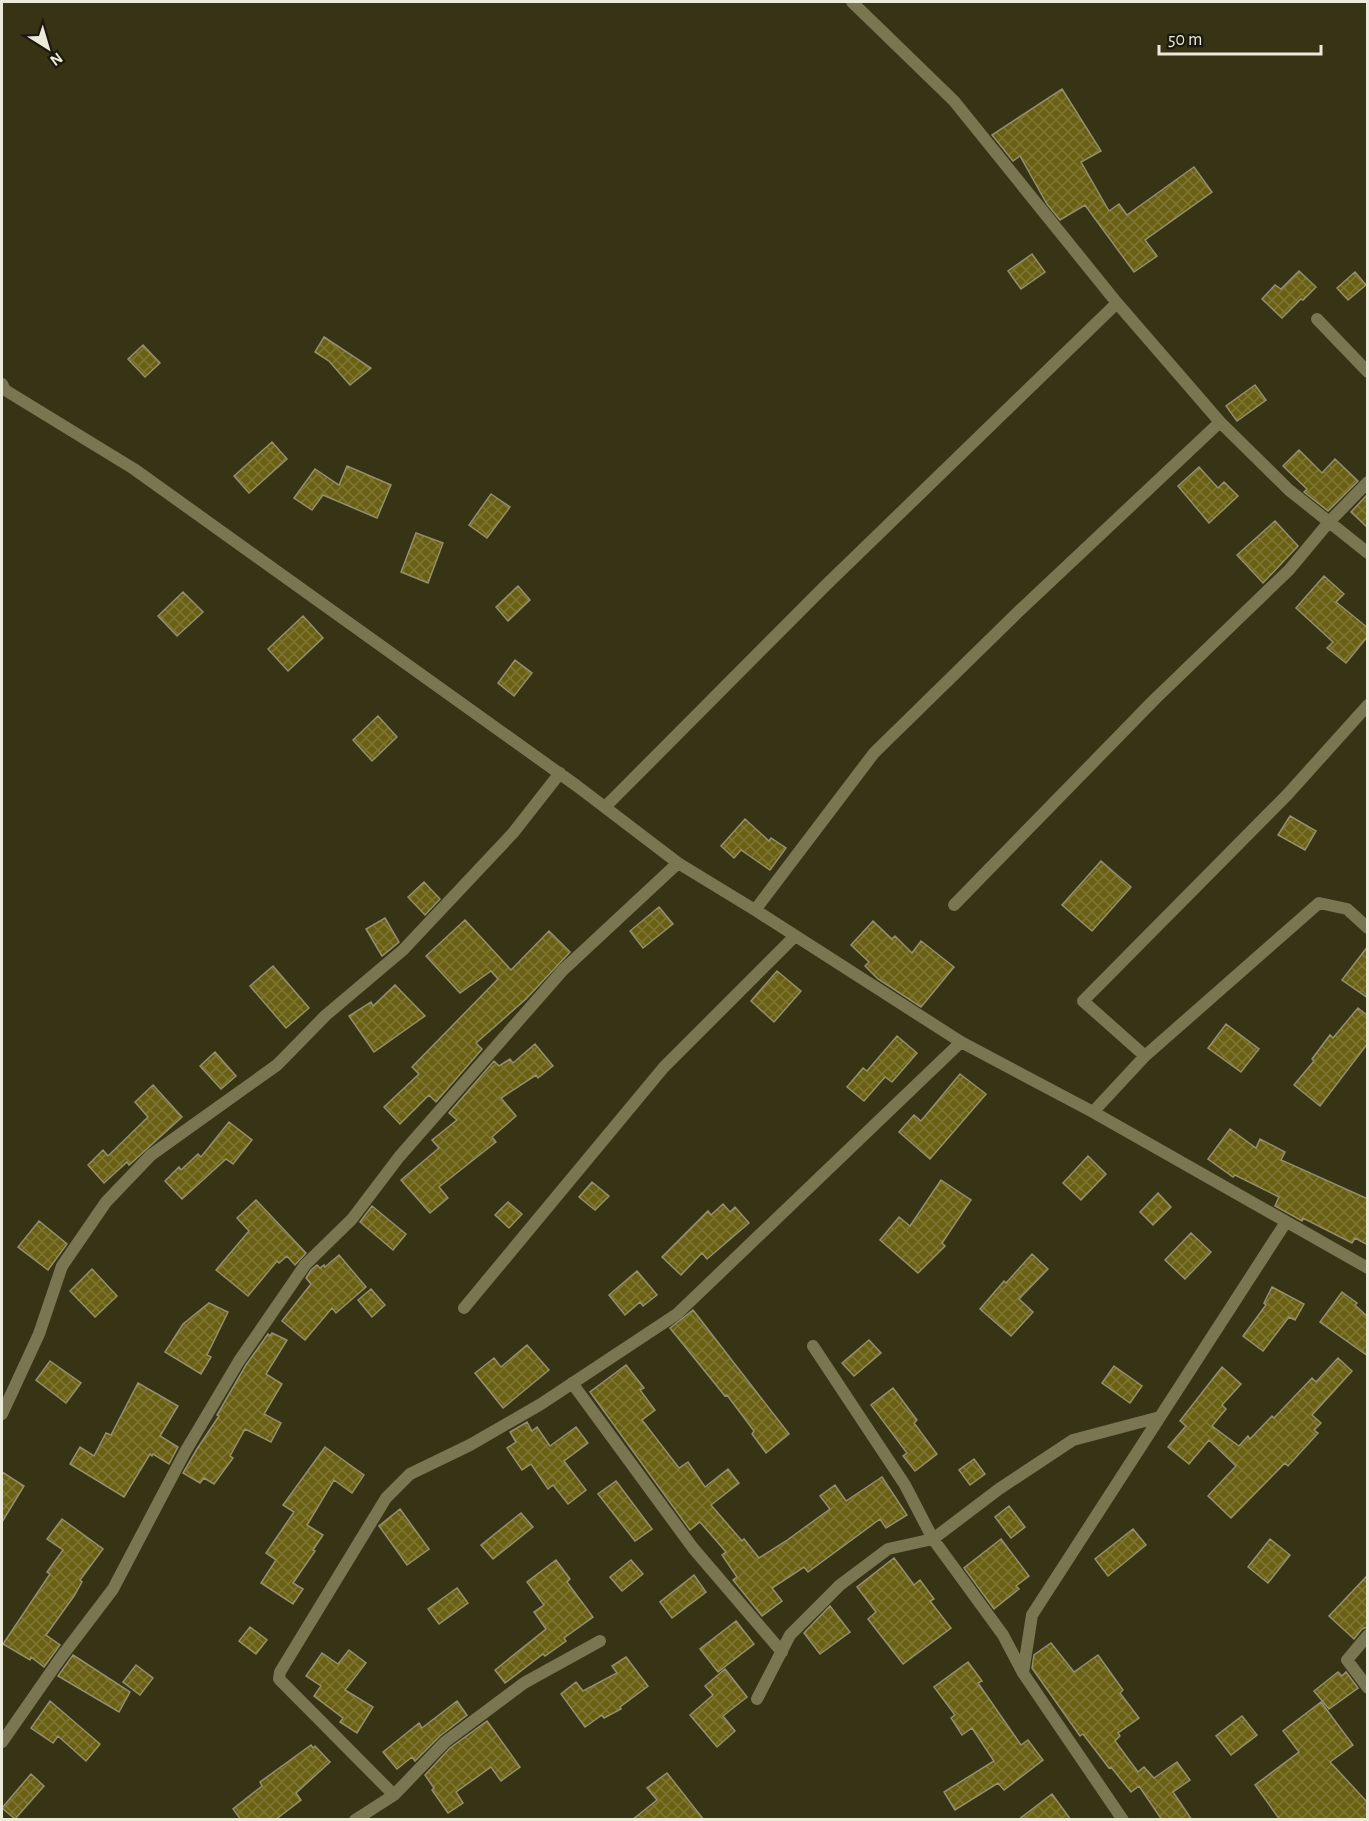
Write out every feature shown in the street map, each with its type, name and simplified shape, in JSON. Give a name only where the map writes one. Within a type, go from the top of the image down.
[{"type":"street","points":[[852,2],[954,101],[1117,303],[1220,422],[1289,490],[1368,554]]},
{"type":"street","points":[[605,807],[825,586],[1117,303]]},
{"type":"street","points":[[1317,319],[1368,372]]},
{"type":"street","points":[[2,384],[5,390],[134,469],[560,773],[678,863],[961,1042],[1093,1112],[1368,1268]]},
{"type":"street","points":[[755,910],[874,753],[1220,422]]},
{"type":"street","points":[[954,905],[1155,699],[1289,570],[1329,522],[1368,482]]},
{"type":"street","points":[[1145,1056],[1083,1001],[1287,795],[1368,705]]},
{"type":"street","points":[[2,1414],[39,1334],[62,1266],[106,1202],[151,1155],[277,1065],[326,1016],[403,950],[513,833],[560,773]]},
{"type":"street","points":[[2,1742],[62,1656],[113,1589],[191,1442],[239,1361],[305,1265],[352,1219],[399,1157],[563,970],[678,863]]},
{"type":"street","points":[[1093,1112],[1145,1056],[1319,903],[1347,909],[1368,928]]},
{"type":"street","points":[[464,1308],[664,1067],[795,936]]},
{"type":"street","points":[[394,1796],[279,1679],[280,1672],[386,1498],[410,1474],[470,1445],[572,1383],[677,1314],[961,1042]]},
{"type":"street","points":[[1023,1673],[1032,1615],[1286,1222]]},
{"type":"street","points":[[813,1346],[905,1485],[933,1539],[1004,1635],[1023,1673],[1123,1820]]},
{"type":"street","points":[[572,1383],[693,1548],[782,1652]]},
{"type":"street","points":[[757,1699],[790,1635],[840,1584],[888,1549],[933,1539],[999,1489],[1073,1440],[1160,1417]]},
{"type":"street","points":[[1368,1635],[1347,1660],[1368,1688]]},
{"type":"street","points":[[355,1820],[394,1796],[445,1742],[524,1683],[600,1641]]},
{"type":"building","points":[[1062,89],[1101,151],[1081,162],[1109,211],[1119,204],[1127,215],[1194,167],[1212,192],[1145,240],[1157,256],[1134,272],[1085,205],[1060,220],[1047,204],[1020,156],[1013,161],[992,135]]},
{"type":"building","points":[[1032,254],[1045,272],[1021,289],[1008,271]]},
{"type":"building","points":[[1299,271],[1316,287],[1282,318],[1262,299],[1275,285],[1281,289]]},
{"type":"building","points":[[1355,272],[1366,285],[1348,300],[1337,288]]},
{"type":"building","points":[[324,337],[371,368],[350,385],[329,361],[315,352]]},
{"type":"building","points":[[143,345],[160,363],[145,377],[128,359]]},
{"type":"building","points":[[1255,385],[1266,400],[1237,421],[1226,406]]},
{"type":"building","points":[[272,442],[287,459],[249,493],[234,476]]},
{"type":"building","points":[[1299,450],[1322,473],[1335,459],[1358,481],[1328,511],[1304,492],[1307,489],[1283,466]]},
{"type":"building","points":[[347,466],[391,485],[377,518],[323,495],[312,510],[294,498],[315,469],[339,485]]},
{"type":"building","points":[[1199,467],[1218,488],[1224,482],[1238,496],[1209,523],[1178,486]]},
{"type":"building","points":[[491,494],[510,507],[487,538],[469,525]]},
{"type":"building","points":[[1368,494],[1368,528],[1351,512]]},
{"type":"building","points":[[1275,521],[1298,546],[1263,583],[1237,555]]},
{"type":"building","points":[[416,533],[443,543],[428,583],[401,572]]},
{"type":"building","points":[[1324,576],[1344,594],[1336,602],[1368,628],[1368,636],[1346,663],[1327,648],[1333,642],[1296,608]]},
{"type":"building","points":[[518,586],[530,600],[508,621],[496,607]]},
{"type":"building","points":[[183,592],[203,612],[177,636],[158,616]]},
{"type":"building","points":[[303,616],[323,638],[288,671],[268,649]]},
{"type":"building","points":[[515,660],[532,673],[514,696],[498,683]]},
{"type":"building","points":[[378,716],[397,737],[372,761],[353,740]]},
{"type":"building","points":[[1290,816],[1316,831],[1305,850],[1278,835]]},
{"type":"building","points":[[745,819],[769,841],[771,838],[786,848],[770,870],[741,850],[734,858],[721,846]]},
{"type":"building","points":[[1101,861],[1131,887],[1092,931],[1062,905]]},
{"type":"building","points":[[424,882],[440,899],[425,915],[408,897]]},
{"type":"building","points":[[659,907],[673,924],[643,948],[630,931]]},
{"type":"building","points":[[385,918],[399,942],[382,956],[366,929]]},
{"type":"building","points":[[465,920],[511,970],[549,931],[570,952],[526,999],[476,1043],[482,1049],[436,1102],[429,1095],[400,1124],[384,1107],[419,1074],[412,1067],[498,979],[491,971],[460,993],[426,956]]},
{"type":"building","points":[[873,921],[892,939],[895,936],[912,953],[921,941],[954,967],[921,1007],[878,979],[865,966],[869,962],[851,945]]},
{"type":"building","points":[[1368,946],[1368,998],[1342,980]]},
{"type":"building","points":[[273,966],[309,1008],[286,1028],[250,986]]},
{"type":"building","points":[[777,971],[801,991],[774,1022],[751,1001]]},
{"type":"building","points":[[395,985],[425,1016],[374,1052],[349,1016],[371,1002],[373,1006]]},
{"type":"building","points":[[1358,1008],[1368,1016],[1368,1043],[1320,1106],[1294,1085],[1314,1061],[1312,1059],[1330,1035],[1333,1038]]},
{"type":"building","points":[[1226,1024],[1259,1049],[1241,1072],[1208,1048]]},
{"type":"building","points":[[897,1036],[917,1053],[892,1082],[885,1077],[864,1101],[847,1087],[863,1068],[867,1071]]},
{"type":"building","points":[[535,1044],[553,1066],[538,1078],[536,1075],[501,1098],[516,1116],[492,1137],[496,1142],[439,1187],[448,1198],[430,1213],[401,1180],[439,1148],[432,1140],[457,1120],[449,1113],[494,1061],[499,1066],[510,1059],[513,1063]]},
{"type":"building","points":[[215,1052],[236,1076],[221,1089],[200,1066]]},
{"type":"building","points":[[960,1074],[986,1094],[930,1159],[899,1132],[914,1115],[921,1121]]},
{"type":"building","points":[[153,1085],[182,1117],[129,1165],[127,1162],[104,1183],[88,1165],[103,1150],[108,1156],[148,1117],[135,1102]]},
{"type":"building","points":[[229,1122],[252,1140],[233,1164],[226,1159],[182,1199],[165,1181],[179,1167],[181,1170],[198,1154],[201,1157]]},
{"type":"building","points":[[1230,1129],[1256,1148],[1260,1139],[1285,1152],[1281,1160],[1368,1199],[1368,1245],[1355,1238],[1352,1243],[1303,1218],[1302,1221],[1275,1206],[1279,1197],[1235,1175],[1233,1177],[1208,1159]]},
{"type":"building","points":[[1088,1156],[1106,1174],[1081,1200],[1063,1183]]},
{"type":"building","points":[[941,1180],[971,1200],[942,1243],[945,1246],[918,1273],[880,1240],[899,1217],[910,1226]]},
{"type":"building","points":[[592,1182],[609,1196],[595,1210],[579,1197]]},
{"type":"building","points":[[1158,1193],[1171,1207],[1153,1225],[1140,1212]]},
{"type":"building","points":[[256,1200],[306,1253],[295,1265],[287,1256],[279,1263],[277,1261],[248,1296],[216,1270],[249,1231],[237,1218]]},
{"type":"building","points":[[508,1202],[522,1214],[509,1228],[495,1215]]},
{"type":"building","points":[[723,1204],[730,1212],[735,1207],[749,1223],[707,1259],[702,1253],[681,1275],[662,1257],[708,1211],[711,1215]]},
{"type":"building","points":[[372,1206],[406,1234],[393,1250],[360,1222]]},
{"type":"building","points":[[39,1221],[67,1244],[48,1270],[18,1247]]},
{"type":"building","points":[[1191,1233],[1211,1252],[1185,1279],[1165,1260]]},
{"type":"building","points":[[1032,1254],[1048,1269],[1019,1299],[1033,1312],[1011,1336],[980,1309]]},
{"type":"building","points":[[339,1255],[366,1287],[336,1313],[332,1308],[305,1340],[282,1321],[311,1284],[306,1278],[311,1270],[317,1265],[320,1268],[324,1265],[325,1267]]},
{"type":"building","points":[[92,1269],[117,1296],[95,1317],[70,1291]]},
{"type":"building","points":[[637,1271],[657,1295],[643,1306],[640,1302],[625,1315],[609,1295]]},
{"type":"building","points":[[1272,1287],[1304,1304],[1295,1320],[1289,1317],[1263,1351],[1243,1336],[1266,1305],[1264,1303]]},
{"type":"building","points":[[371,1289],[385,1305],[372,1317],[358,1300]]},
{"type":"building","points":[[1342,1292],[1357,1303],[1355,1305],[1368,1317],[1368,1356],[1320,1322]]},
{"type":"building","points":[[209,1303],[228,1312],[207,1355],[211,1357],[201,1374],[165,1352],[183,1324]]},
{"type":"building","points":[[693,1310],[789,1434],[766,1453],[752,1434],[754,1431],[727,1395],[725,1396],[670,1328]]},
{"type":"building","points":[[272,1333],[287,1340],[266,1374],[282,1384],[264,1414],[281,1423],[271,1442],[245,1429],[230,1456],[233,1458],[214,1484],[204,1478],[200,1483],[183,1473],[219,1416],[217,1415],[246,1365],[268,1334],[270,1336]]},
{"type":"building","points":[[869,1340],[881,1353],[854,1376],[842,1363]]},
{"type":"building","points":[[527,1345],[549,1370],[503,1408],[475,1373],[494,1358],[501,1367]]},
{"type":"building","points":[[1338,1358],[1352,1371],[1312,1415],[1321,1423],[1314,1430],[1318,1433],[1288,1466],[1285,1463],[1231,1518],[1208,1496],[1236,1466],[1209,1440],[1189,1464],[1168,1447],[1186,1426],[1180,1421],[1222,1367],[1241,1384],[1222,1405],[1226,1409],[1212,1426],[1239,1446],[1248,1436],[1250,1439],[1272,1416],[1274,1418],[1312,1378],[1316,1382]]},
{"type":"building","points":[[50,1361],[81,1383],[66,1403],[36,1380]]},
{"type":"building","points":[[626,1365],[644,1388],[640,1390],[655,1410],[642,1420],[679,1468],[688,1462],[705,1487],[728,1469],[739,1483],[711,1505],[759,1558],[830,1509],[820,1496],[835,1485],[846,1501],[882,1477],[907,1515],[886,1528],[880,1519],[808,1572],[804,1567],[772,1588],[782,1601],[762,1616],[733,1580],[737,1577],[722,1555],[726,1552],[700,1522],[690,1530],[590,1392]]},
{"type":"building","points":[[1114,1366],[1142,1386],[1130,1403],[1102,1383]]},
{"type":"building","points":[[138,1383],[178,1406],[160,1436],[178,1447],[169,1464],[150,1454],[124,1497],[70,1464],[80,1447],[94,1456],[106,1433],[111,1435]]},
{"type":"building","points":[[893,1388],[917,1420],[914,1423],[937,1454],[915,1471],[903,1456],[907,1453],[871,1405]]},
{"type":"building","points":[[527,1422],[532,1431],[537,1427],[550,1446],[576,1427],[588,1443],[564,1461],[586,1490],[568,1504],[553,1485],[548,1489],[531,1464],[522,1470],[507,1448],[516,1442],[510,1432]]},
{"type":"building","points":[[325,1447],[364,1475],[352,1493],[334,1480],[307,1525],[323,1535],[293,1583],[303,1589],[293,1604],[261,1583],[276,1560],[266,1553],[294,1512],[283,1505]]},
{"type":"building","points":[[974,1459],[985,1474],[970,1485],[959,1470]]},
{"type":"building","points":[[2,1472],[24,1486],[2,1522]]},
{"type":"building","points":[[616,1481],[652,1529],[635,1541],[598,1494]]},
{"type":"building","points":[[1009,1506],[1025,1527],[1011,1538],[995,1517]]},
{"type":"building","points":[[400,1509],[429,1549],[407,1565],[379,1526]]},
{"type":"building","points":[[521,1513],[533,1527],[493,1559],[481,1545]]},
{"type":"building","points":[[62,1519],[103,1549],[80,1580],[82,1582],[74,1596],[46,1635],[60,1645],[44,1667],[31,1657],[30,1660],[3,1644],[50,1574],[47,1572],[63,1550],[47,1539]]},
{"type":"building","points":[[1133,1529],[1146,1545],[1108,1576],[1095,1559]]},
{"type":"building","points":[[1001,1539],[1029,1576],[1016,1586],[1019,1589],[994,1609],[964,1568]]},
{"type":"building","points":[[1270,1539],[1290,1555],[1268,1583],[1248,1567]]},
{"type":"building","points":[[894,1558],[914,1585],[920,1580],[934,1599],[930,1601],[951,1628],[903,1664],[868,1619],[876,1612],[857,1587]]},
{"type":"building","points":[[556,1560],[570,1579],[567,1582],[593,1617],[564,1638],[566,1641],[545,1656],[543,1654],[505,1683],[495,1670],[546,1629],[534,1612],[544,1605],[527,1582]]},
{"type":"building","points":[[631,1560],[643,1574],[622,1591],[610,1577]]},
{"type":"building","points":[[694,1575],[706,1592],[672,1618],[660,1602]]},
{"type":"building","points":[[1368,1575],[1368,1627],[1362,1629],[1354,1639],[1329,1616]]},
{"type":"building","points":[[457,1588],[468,1603],[439,1624],[428,1609]]},
{"type":"building","points":[[830,1606],[850,1632],[820,1654],[804,1633]]},
{"type":"building","points":[[736,1621],[754,1644],[718,1672],[700,1649]]},
{"type":"building","points":[[250,1627],[267,1640],[256,1654],[239,1641]]},
{"type":"building","points":[[1051,1643],[1074,1672],[1098,1655],[1123,1690],[1120,1693],[1139,1718],[1118,1733],[1120,1736],[1115,1741],[1138,1772],[1144,1767],[1154,1778],[1177,1762],[1190,1780],[1173,1792],[1192,1820],[1162,1820],[1139,1786],[1131,1792],[1083,1734],[1080,1736],[1032,1668],[1034,1655]]},
{"type":"building","points":[[349,1650],[366,1663],[345,1690],[373,1707],[357,1733],[340,1722],[343,1718],[314,1696],[321,1686],[306,1676],[322,1653],[338,1664]]},
{"type":"building","points":[[73,1655],[130,1692],[119,1712],[58,1676]]},
{"type":"building","points":[[626,1657],[648,1686],[620,1707],[621,1709],[604,1718],[602,1715],[585,1727],[561,1694],[576,1682],[583,1691],[617,1673],[612,1666]]},
{"type":"building","points":[[968,1662],[982,1681],[978,1683],[1021,1745],[1028,1740],[1043,1760],[1004,1790],[998,1783],[955,1810],[944,1792],[994,1761],[972,1728],[962,1735],[951,1718],[955,1715],[934,1687]]},
{"type":"building","points":[[136,1665],[153,1678],[140,1695],[123,1682]]},
{"type":"building","points":[[725,1669],[747,1697],[723,1716],[735,1731],[717,1747],[690,1715],[713,1695],[705,1686]]},
{"type":"building","points":[[1338,1672],[1342,1676],[1346,1672],[1358,1688],[1329,1709],[1314,1691]]},
{"type":"building","points":[[50,1701],[100,1744],[86,1761],[58,1736],[53,1743],[31,1728]]},
{"type":"building","points":[[457,1701],[467,1715],[440,1736],[415,1761],[412,1757],[397,1769],[383,1752],[419,1723],[422,1728]]},
{"type":"building","points":[[1321,1702],[1353,1745],[1330,1762],[1368,1803],[1368,1820],[1280,1820],[1255,1785],[1299,1752],[1283,1731]]},
{"type":"building","points":[[1242,1716],[1257,1735],[1231,1755],[1216,1736]]},
{"type":"building","points":[[487,1721],[520,1767],[501,1781],[491,1767],[456,1792],[463,1803],[448,1813],[425,1775],[450,1748]]},
{"type":"building","points":[[311,1745],[313,1748],[315,1746],[330,1762],[296,1793],[301,1800],[275,1820],[241,1820],[233,1809],[262,1786],[260,1782]]},
{"type":"building","points":[[667,1773],[704,1820],[632,1820],[657,1800],[647,1788]]},
{"type":"building","points":[[31,1774],[44,1786],[15,1819],[2,1808]]},
{"type":"building","points":[[1052,1794],[1071,1820],[1018,1820]]}]
